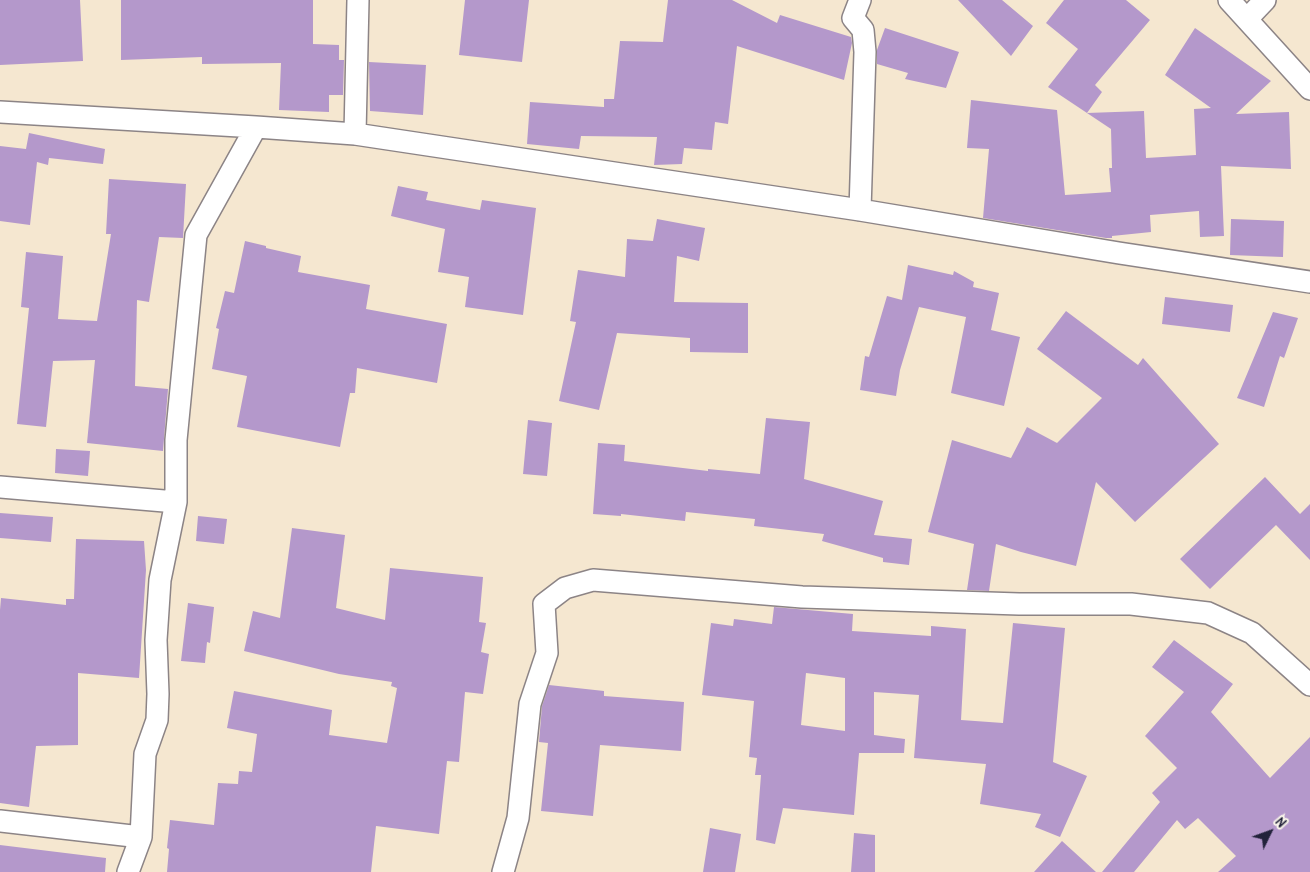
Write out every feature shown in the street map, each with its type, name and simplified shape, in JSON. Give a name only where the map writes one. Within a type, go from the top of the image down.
[{"type":"street","points":[[355,134],[358,0]]},
{"type":"street","points":[[860,0],[854,18],[863,30],[865,52],[860,210]]},
{"type":"street","points":[[1229,0],[1310,88]]},
{"type":"street","points":[[1247,20],[1265,0]]},
{"type":"street","points":[[0,112],[355,134],[860,210],[1118,253],[1310,282]]},
{"type":"street","points":[[128,872],[141,836],[145,754],[157,720],[156,640],[160,580],[176,502],[176,440],[196,235],[256,127]]},
{"type":"street","points":[[0,487],[176,502]]},
{"type":"street","points":[[503,872],[518,818],[530,704],[547,652],[544,604],[565,588],[593,580],[802,597],[1019,604],[1131,604],[1208,613],[1252,633],[1310,685]]},
{"type":"street","points":[[0,820],[141,836]]},
{"type":"building","points":[[0,0],[80,0],[83,61],[0,65]]},
{"type":"building","points":[[121,0],[313,0],[313,44],[339,45],[339,60],[344,60],[343,95],[329,95],[329,112],[279,110],[281,63],[202,64],[202,57],[121,60]]},
{"type":"building","points":[[465,0],[529,0],[522,62],[459,55]]},
{"type":"building","points":[[668,0],[732,0],[777,23],[780,15],[851,37],[852,43],[844,80],[737,46],[728,124],[715,122],[712,150],[684,148],[682,164],[654,165],[657,137],[581,136],[579,149],[527,144],[530,102],[604,107],[604,99],[614,99],[620,41],[663,42]]},
{"type":"building","points":[[958,0],[1002,0],[1033,26],[1011,56]]},
{"type":"building","points":[[1064,0],[1126,0],[1150,20],[1095,85],[1102,92],[1087,113],[1048,87],[1078,49],[1046,23]]},
{"type":"building","points":[[885,28],[959,52],[946,88],[905,79],[908,73],[877,64],[877,50]]},
{"type":"building","points":[[1195,28],[1271,81],[1236,114],[1289,112],[1291,169],[1221,166],[1224,236],[1200,237],[1199,211],[1150,215],[1151,232],[1112,236],[1112,238],[983,218],[989,149],[967,148],[971,100],[1057,110],[1065,195],[1111,192],[1109,168],[1112,168],[1111,129],[1087,113],[1144,111],[1146,158],[1196,155],[1194,109],[1211,108],[1165,75]]},
{"type":"building","points":[[369,62],[426,65],[423,115],[370,111]]},
{"type":"building","points":[[29,133],[105,149],[103,164],[49,158],[48,165],[37,162],[30,225],[0,221],[0,146],[26,149]]},
{"type":"building","points":[[109,179],[186,184],[183,238],[159,237],[149,302],[137,300],[135,386],[168,389],[163,451],[87,443],[95,360],[53,361],[46,427],[17,424],[29,308],[21,307],[26,252],[63,256],[58,319],[97,321],[111,234],[106,234]]},
{"type":"building","points":[[398,186],[428,192],[426,200],[480,210],[482,200],[536,208],[523,315],[465,307],[469,277],[438,272],[445,229],[391,216]]},
{"type":"building","points":[[657,219],[705,228],[699,261],[677,256],[674,302],[748,303],[748,353],[690,352],[690,338],[617,333],[599,410],[559,401],[576,322],[570,321],[578,270],[625,277],[627,239],[653,241]]},
{"type":"building","points":[[1231,219],[1284,221],[1283,257],[1230,255]]},
{"type":"building","points":[[245,241],[301,256],[298,272],[370,285],[366,309],[447,324],[437,383],[357,368],[355,393],[350,393],[340,447],[237,427],[247,376],[212,369],[219,329],[216,328],[225,291],[234,293]]},
{"type":"building","points":[[908,265],[953,275],[954,271],[974,282],[973,287],[999,293],[991,330],[1020,337],[1004,406],[951,393],[966,317],[919,307],[900,370],[896,396],[860,390],[865,356],[869,357],[887,296],[902,300]]},
{"type":"building","points":[[1165,297],[1233,305],[1230,332],[1162,324]]},
{"type":"building","points":[[1066,311],[1138,365],[1143,358],[1219,444],[1135,522],[1096,482],[1076,566],[996,544],[989,591],[967,590],[974,544],[928,532],[952,440],[1011,458],[1027,427],[1057,443],[1102,398],[1037,349]]},
{"type":"building","points":[[1273,312],[1298,318],[1284,358],[1280,356],[1264,407],[1237,398]]},
{"type":"building","points":[[766,418],[810,422],[804,479],[883,501],[874,535],[912,539],[909,565],[883,562],[883,558],[822,541],[824,534],[754,526],[755,519],[686,512],[685,521],[621,514],[621,516],[593,514],[598,443],[625,445],[624,461],[708,471],[708,469],[760,474]]},
{"type":"building","points":[[528,420],[552,423],[547,476],[523,474]]},
{"type":"building","points":[[56,449],[90,451],[88,476],[55,473]]},
{"type":"building","points":[[1265,477],[1300,514],[1310,504],[1310,560],[1276,525],[1210,589],[1180,559]]},
{"type":"building","points":[[0,513],[53,517],[51,542],[0,538]]},
{"type":"building","points":[[198,516],[227,519],[224,544],[196,541]]},
{"type":"building","points":[[292,528],[345,535],[336,608],[385,620],[390,568],[483,577],[479,622],[486,623],[481,652],[489,654],[483,694],[465,692],[459,762],[447,761],[439,834],[376,826],[371,872],[167,872],[170,820],[214,825],[218,783],[238,784],[239,771],[252,772],[257,734],[227,728],[234,691],[332,710],[329,735],[387,743],[397,688],[391,686],[392,682],[339,674],[244,651],[253,611],[280,618]]},
{"type":"building","points":[[76,539],[144,541],[146,570],[139,678],[78,673],[78,745],[36,746],[29,807],[0,803],[1,598],[66,605],[66,599],[74,599]]},
{"type":"building","points":[[188,603],[214,607],[210,643],[207,642],[205,663],[181,661]]},
{"type":"building","points":[[774,607],[853,614],[852,631],[931,636],[931,626],[966,629],[961,720],[1003,723],[1013,623],[1065,628],[1053,762],[1087,776],[1060,837],[1035,827],[1041,814],[980,804],[986,764],[914,758],[919,695],[874,692],[874,735],[905,739],[904,753],[859,753],[854,815],[783,808],[775,844],[756,840],[761,775],[755,775],[757,758],[749,757],[754,701],[702,695],[711,623],[733,626],[734,619],[772,624]],"holes":[[[806,673],[845,678],[845,731],[801,725]]]},
{"type":"building","points":[[1174,640],[1233,684],[1211,712],[1270,778],[1310,737],[1310,872],[1218,872],[1236,856],[1198,818],[1185,829],[1177,820],[1134,872],[1102,872],[1160,802],[1152,793],[1177,768],[1145,736],[1184,692],[1152,667]]},
{"type":"building","points":[[549,685],[604,691],[604,696],[684,702],[681,751],[600,745],[593,816],[541,811],[548,743],[539,742],[542,706]]},
{"type":"building","points":[[710,828],[741,834],[735,872],[703,872]]},
{"type":"building","points":[[854,833],[875,835],[875,872],[851,872]]},
{"type":"building","points":[[1062,841],[1096,872],[1034,872]]},
{"type":"building","points":[[0,845],[106,858],[105,872],[0,872]]}]
